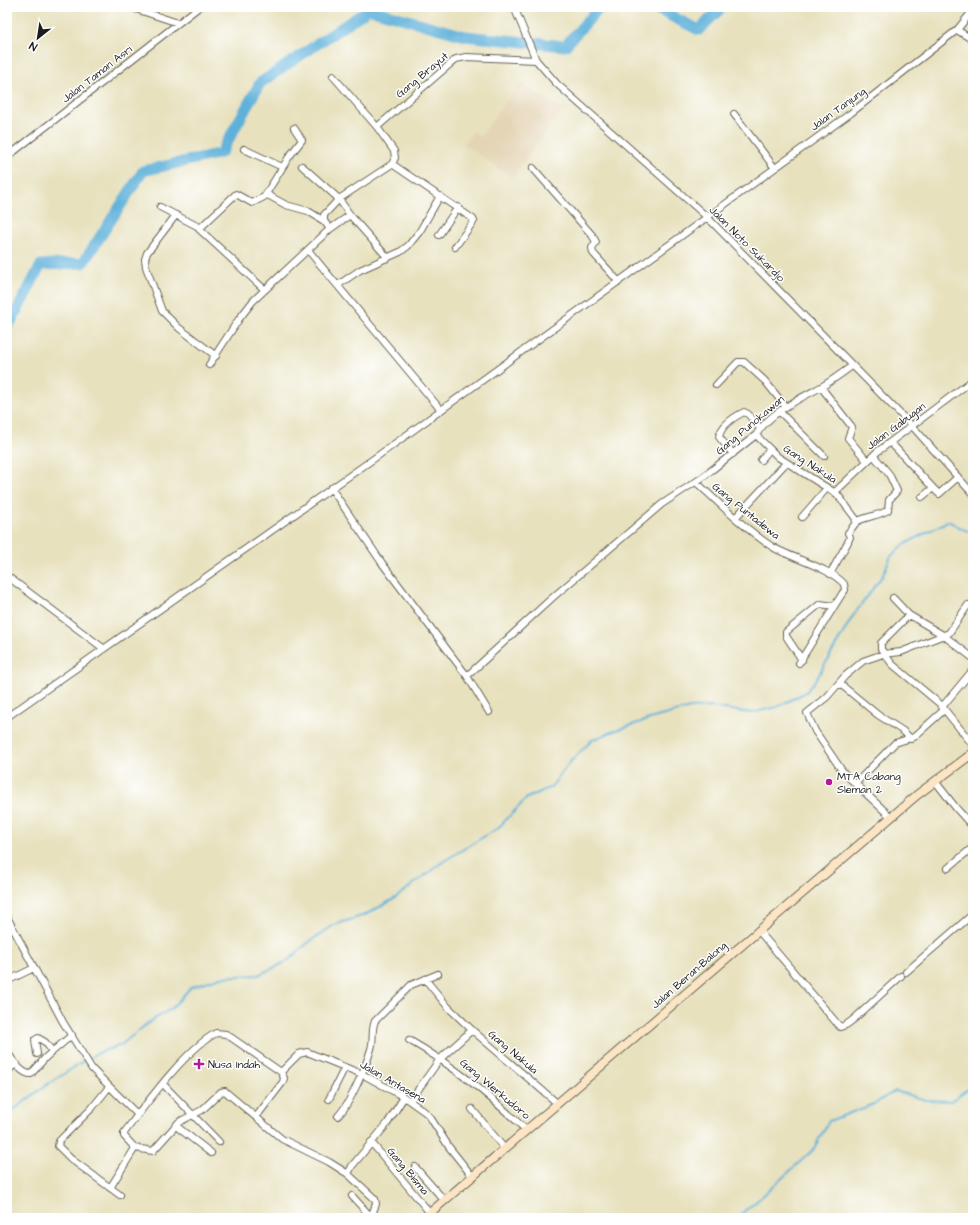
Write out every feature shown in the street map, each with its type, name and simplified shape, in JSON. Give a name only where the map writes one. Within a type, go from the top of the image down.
[{"type":"main road","name":"Jalan Beran-Balong","points":[[427,1215],[891,817],[973,752]]},
{"type":"street","points":[[130,7],[178,23]]},
{"type":"street","name":"Jalan Taman Asri","points":[[7,157],[198,7]]},
{"type":"street","name":"Jalan Noto Sukardjo","points":[[514,7],[536,60],[557,84],[707,217],[913,427],[973,494]]},
{"type":"street","name":"Jalan Tanjung","points":[[7,717],[619,282],[774,167],[851,113],[957,30],[973,10]]},
{"type":"street","points":[[957,30],[973,40]]},
{"type":"street","name":"Gang Brayut","points":[[377,127],[456,59],[466,57],[536,60]]},
{"type":"street","points":[[324,221],[324,215],[339,199],[392,164],[396,154],[377,127],[333,76]]},
{"type":"street","points":[[734,114],[774,167]]},
{"type":"street","points":[[199,227],[236,194],[252,203],[259,201],[266,194],[282,167],[302,140],[294,128]]},
{"type":"street","points":[[244,149],[282,167]]},
{"type":"street","points":[[392,164],[458,207],[474,220],[455,247]]},
{"type":"street","points":[[302,166],[339,199],[350,215],[388,258]]},
{"type":"street","points":[[533,168],[592,235],[596,242],[592,248],[593,252],[619,282]]},
{"type":"street","points":[[266,194],[286,205],[308,212],[324,221],[330,229]]},
{"type":"street","points":[[338,285],[360,270],[400,252],[414,240],[440,196]]},
{"type":"street","points":[[160,207],[199,227],[199,230],[265,290]]},
{"type":"street","points":[[438,235],[458,207]]},
{"type":"street","points":[[176,215],[147,253],[145,259],[146,267],[162,311],[179,328],[216,356]]},
{"type":"street","points":[[210,365],[239,318],[265,290],[330,229],[350,215]]},
{"type":"street","points":[[308,250],[440,409]]},
{"type":"street","points":[[716,385],[738,362],[744,362],[765,382],[786,406]]},
{"type":"street","name":"Gang Punokawan","points":[[467,676],[558,593],[662,504],[696,482],[733,454],[786,406],[822,387],[852,366]]},
{"type":"street","name":"Jalan Gabugan","points":[[835,492],[867,461],[973,380]]},
{"type":"street","points":[[822,387],[852,427],[848,438],[867,461]]},
{"type":"street","points":[[733,454],[719,437],[726,424],[744,412],[748,414],[760,428]]},
{"type":"street","points":[[780,412],[824,456]]},
{"type":"street","name":"Gang Nakula","points":[[756,434],[786,463],[835,492],[849,508],[856,522]]},
{"type":"street","points":[[891,442],[939,494],[958,477]]},
{"type":"street","points":[[761,460],[770,449]]},
{"type":"street","points":[[830,574],[849,538],[848,531],[856,522],[865,516],[883,514],[888,510],[889,500],[898,491],[889,474],[874,456]]},
{"type":"street","points":[[736,517],[786,463]]},
{"type":"street","name":"Gang Puntadewa","points":[[696,482],[772,547],[841,580],[845,588],[834,606]]},
{"type":"street","points":[[331,488],[382,564],[467,676],[489,712]]},
{"type":"street","points":[[802,517],[827,488]]},
{"type":"street","points":[[922,497],[933,488]]},
{"type":"street","points":[[7,576],[103,648]]},
{"type":"street","points":[[892,598],[909,615],[943,635],[973,658]]},
{"type":"street","points":[[820,604],[834,606],[801,662],[786,636],[786,632],[820,604]]},
{"type":"street","points":[[891,817],[855,784],[836,764],[807,716],[810,710],[827,697],[853,668],[863,661],[883,654],[901,652],[951,631],[968,605],[973,606]]},
{"type":"street","points":[[909,615],[881,643],[880,646],[883,654],[892,664],[943,708],[973,752]]},
{"type":"street","points":[[855,784],[896,743],[911,739],[943,708],[972,671]]},
{"type":"street","points":[[839,683],[878,715],[903,731],[911,739]]},
{"type":"street","points":[[935,781],[956,808],[973,826]]},
{"type":"street","points":[[948,868],[973,847]]},
{"type":"street","points":[[758,930],[840,1027],[846,1025],[973,914]]},
{"type":"street","points":[[7,917],[34,968],[92,1069],[138,1115]]},
{"type":"street","points":[[7,980],[34,968]]},
{"type":"street","points":[[338,1116],[362,1074],[372,1048],[372,1028],[375,1021],[411,985],[438,974]]},
{"type":"street","points":[[425,979],[448,1007],[472,1030]]},
{"type":"street","name":"Gang Nakula","points":[[348,1174],[352,1166],[371,1142],[440,1059],[472,1030],[558,1103]]},
{"type":"street","points":[[256,1117],[284,1078],[281,1072],[226,1034],[216,1033],[187,1058],[163,1084],[124,1133],[124,1136],[135,1148],[154,1151],[182,1120],[192,1116],[221,1092],[225,1091],[282,1139],[329,1162],[348,1174],[375,1199],[376,1204],[372,1218]]},
{"type":"street","points":[[7,1052],[25,1073],[31,1074],[52,1051],[72,1035]]},
{"type":"street","points":[[37,1054],[35,1040],[38,1038],[45,1042],[52,1051]]},
{"type":"street","name":"Gang Werkudoro","points":[[409,1040],[475,1083],[526,1130]]},
{"type":"street","name":"Jalan Antasena","points":[[281,1072],[299,1054],[307,1052],[362,1074],[407,1099],[429,1115],[449,1146],[472,1176]]},
{"type":"street","points":[[7,1071],[16,1064]]},
{"type":"street","points":[[329,1099],[345,1067]]},
{"type":"street","points":[[163,1084],[192,1116],[219,1142]]},
{"type":"street","points":[[109,1087],[92,1108],[59,1141],[58,1146],[71,1159],[120,1195]]},
{"type":"street","points":[[472,1109],[504,1148]]},
{"type":"street","points":[[176,1126],[211,1153]]},
{"type":"street","name":"Gang Bisma","points":[[371,1142],[427,1215]]},
{"type":"street","points":[[110,1188],[135,1148]]},
{"type":"street","points":[[415,1167],[444,1200]]},
{"type":"street","points":[[352,1196],[372,1218]]},
{"type":"shaded area","points":[[520,82],[562,110],[512,178],[464,144],[473,131],[480,137]]},
{"type":"waterway","points":[[7,325],[12,320],[41,265],[83,263],[143,171],[221,153],[260,83],[369,9],[465,36],[565,46],[600,7]]},
{"type":"waterway","points":[[653,7],[699,30],[722,7]]},
{"type":"waterway","points":[[7,1115],[45,1086],[95,1054],[121,1045],[148,1023],[172,1008],[191,987],[221,977],[258,975],[286,962],[309,942],[334,925],[365,915],[394,899],[444,861],[498,828],[527,798],[551,787],[570,762],[592,740],[653,718],[690,708],[711,707],[751,713],[777,707],[806,692],[817,678],[853,616],[883,575],[891,556],[905,544],[948,521],[973,534]]},
{"type":"waterway","points":[[736,1218],[813,1150],[829,1121],[874,1104],[895,1091],[926,1100],[951,1101],[973,1085]]},
{"type":"place","name":"MTA Cabang Sleman 2","points":[[829,782]]},
{"type":"place","name":"Nusa Indah","points":[[199,1064]]}]
